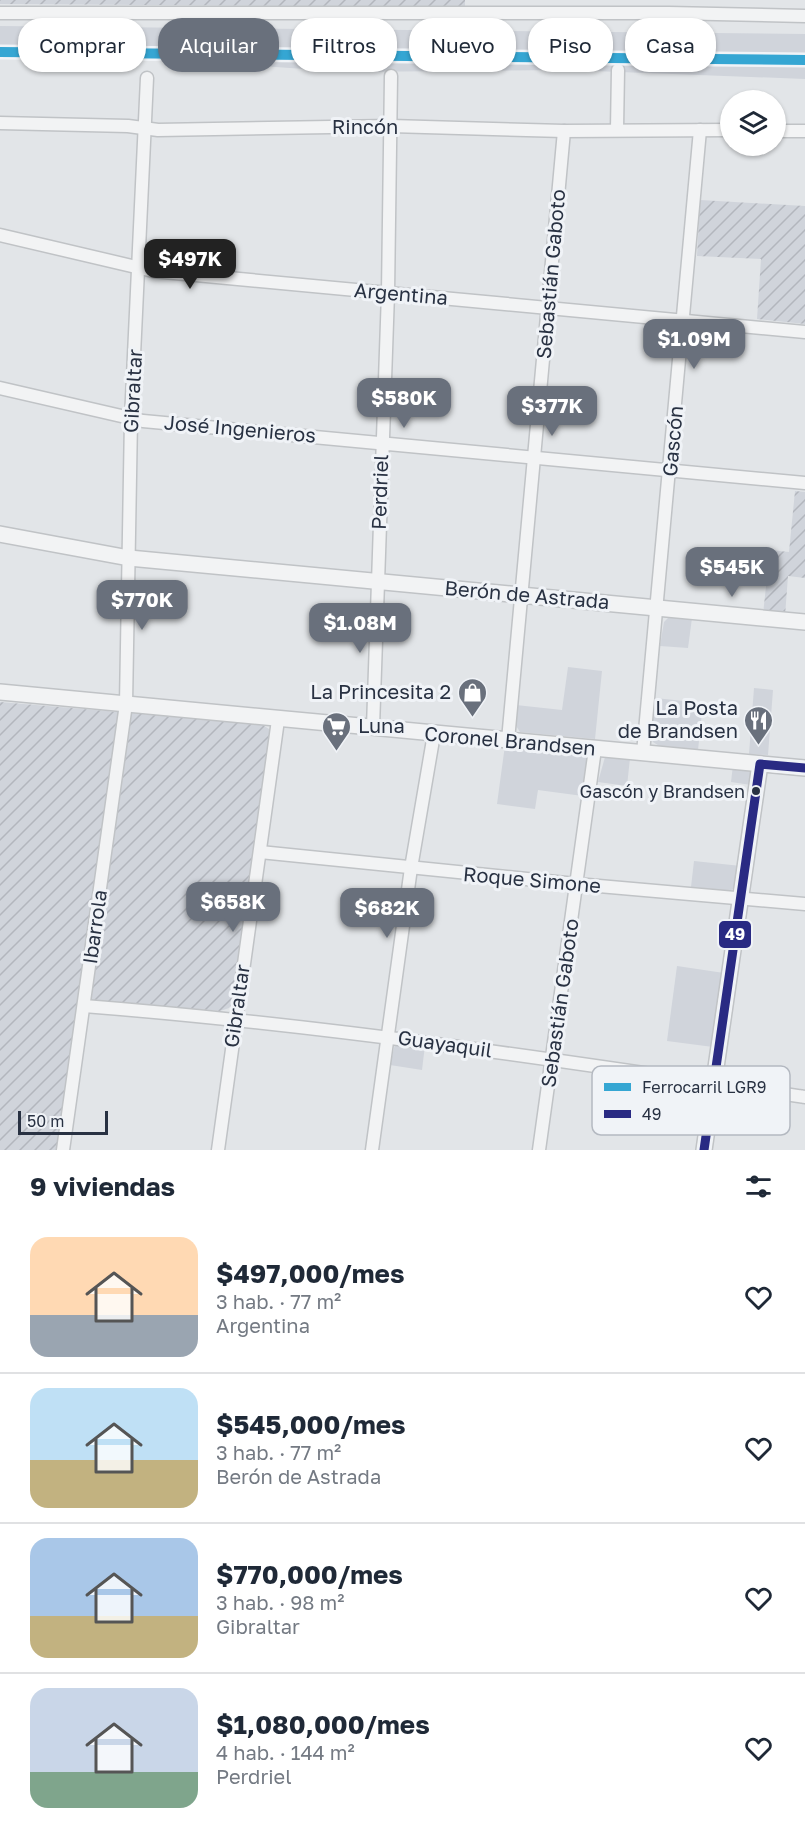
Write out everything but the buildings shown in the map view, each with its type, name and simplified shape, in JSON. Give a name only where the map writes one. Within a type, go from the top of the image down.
[{"type":"street","points":[[717,14],[718,0]]},
{"type":"street","points":[[0,13],[553,6],[805,16]]},
{"type":"street","points":[[617,129],[618,70]]},
{"type":"street","name":"Perdriel","points":[[373,727],[381,442],[388,293],[391,76]]},
{"type":"street","name":"Gibraltar","points":[[126,704],[131,418],[140,269],[147,78]]},
{"type":"street","name":"Rincón","points":[[0,123],[158,130],[391,126],[564,130],[720,130]]},
{"type":"street","name":"Sebastián Gaboto","points":[[508,740],[564,130]]},
{"type":"street","name":"Gascón","points":[[643,753],[700,130]]},
{"type":"street","points":[[786,131],[805,131]]},
{"type":"street","name":"Argentina","points":[[0,235],[140,269],[805,332]]},
{"type":"street","name":"José Ingenieros","points":[[0,387],[131,418],[535,459],[805,483]]},
{"type":"street","name":"Berón de Astrada","points":[[0,534],[129,558],[805,622]]},
{"type":"street","name":"Coronel Brandsen","points":[[0,692],[805,768]]},
{"type":"street","name":"Ibarrola","points":[[63,1150],[126,704]]},
{"type":"street","name":"Gibraltar","points":[[218,1150],[278,720]]},
{"type":"street","points":[[372,1150],[411,868],[434,734]]},
{"type":"street","name":"Sebastián Gaboto","points":[[539,1150],[596,749]]},
{"type":"street","points":[[717,1066],[760,764]]},
{"type":"street","name":"Roque Simone","points":[[260,852],[576,884],[805,904]]},
{"type":"street","name":"Guayaquil","points":[[84,1006],[235,1018],[389,1036],[599,1066]]},
{"type":"street","name":"Guayaquil","points":[[790,1095],[805,1097]]},
{"type":"street","points":[[704,1150],[706,1135]]},
{"type":"shaded area","points":[[0,0],[465,0],[465,7],[0,4]]},
{"type":"shaded area","points":[[0,26],[18,26],[18,59],[0,59]]},
{"type":"shaded area","points":[[146,27],[158,28],[158,59],[146,59]]},
{"type":"shaded area","points":[[279,29],[291,29],[291,68],[279,67]]},
{"type":"shaded area","points":[[397,30],[409,30],[409,71],[397,72]]},
{"type":"shaded area","points":[[516,31],[528,31],[528,70],[516,70]]},
{"type":"shaded area","points":[[613,32],[625,32],[625,72],[716,72],[716,33],[805,34],[805,79],[613,72]]},
{"type":"shaded area","points":[[700,200],[805,206],[805,324],[757,319],[761,259],[697,256]]},
{"type":"shaded area","points":[[795,491],[805,492],[805,578],[788,576],[785,616],[763,614],[770,550],[789,552]]},
{"type":"shaded area","points":[[671,615],[692,618],[688,648],[660,646],[664,622]]},
{"type":"shaded area","points":[[568,667],[602,671],[595,739],[520,732],[515,724],[516,705],[562,710]]},
{"type":"shaded area","points":[[754,688],[773,690],[768,755],[749,754]]},
{"type":"shaded area","points":[[655,698],[703,703],[698,750],[661,747],[653,742],[651,739]]},
{"type":"shaded area","points":[[0,702],[261,724],[269,729],[270,736],[234,1001],[229,1008],[220,1011],[81,1000],[60,1150],[0,1150]]},
{"type":"shaded area","points":[[505,745],[585,754],[588,762],[583,796],[538,790],[535,809],[497,804]]},
{"type":"shaded area","points":[[605,757],[630,758],[627,786],[598,782]]},
{"type":"shaded area","points":[[733,765],[751,769],[751,785],[731,782]]},
{"type":"shaded area","points":[[694,861],[741,866],[737,886],[730,891],[691,887]]},
{"type":"shaded area","points":[[677,966],[724,973],[713,1047],[667,1041]]},
{"type":"shaded area","points":[[395,1044],[425,1045],[422,1070],[390,1065]]},
{"type":"rail line","name":"LGR9","points":[[0,52],[805,60]]},
{"type":"transit line","name":"49","points":[[716,1066],[760,764],[805,768]]},
{"type":"transit line","name":"49","points":[[704,1150],[706,1135]]},
{"type":"place","name":"La Princesita 2","points":[[472,718]]},
{"type":"place","name":"La Posta de Brandsen","points":[[759,746]]},
{"type":"place","name":"Luna","points":[[337,752]]},
{"type":"place","name":"Gascón y Brandsen","points":[[756,791]]}]
